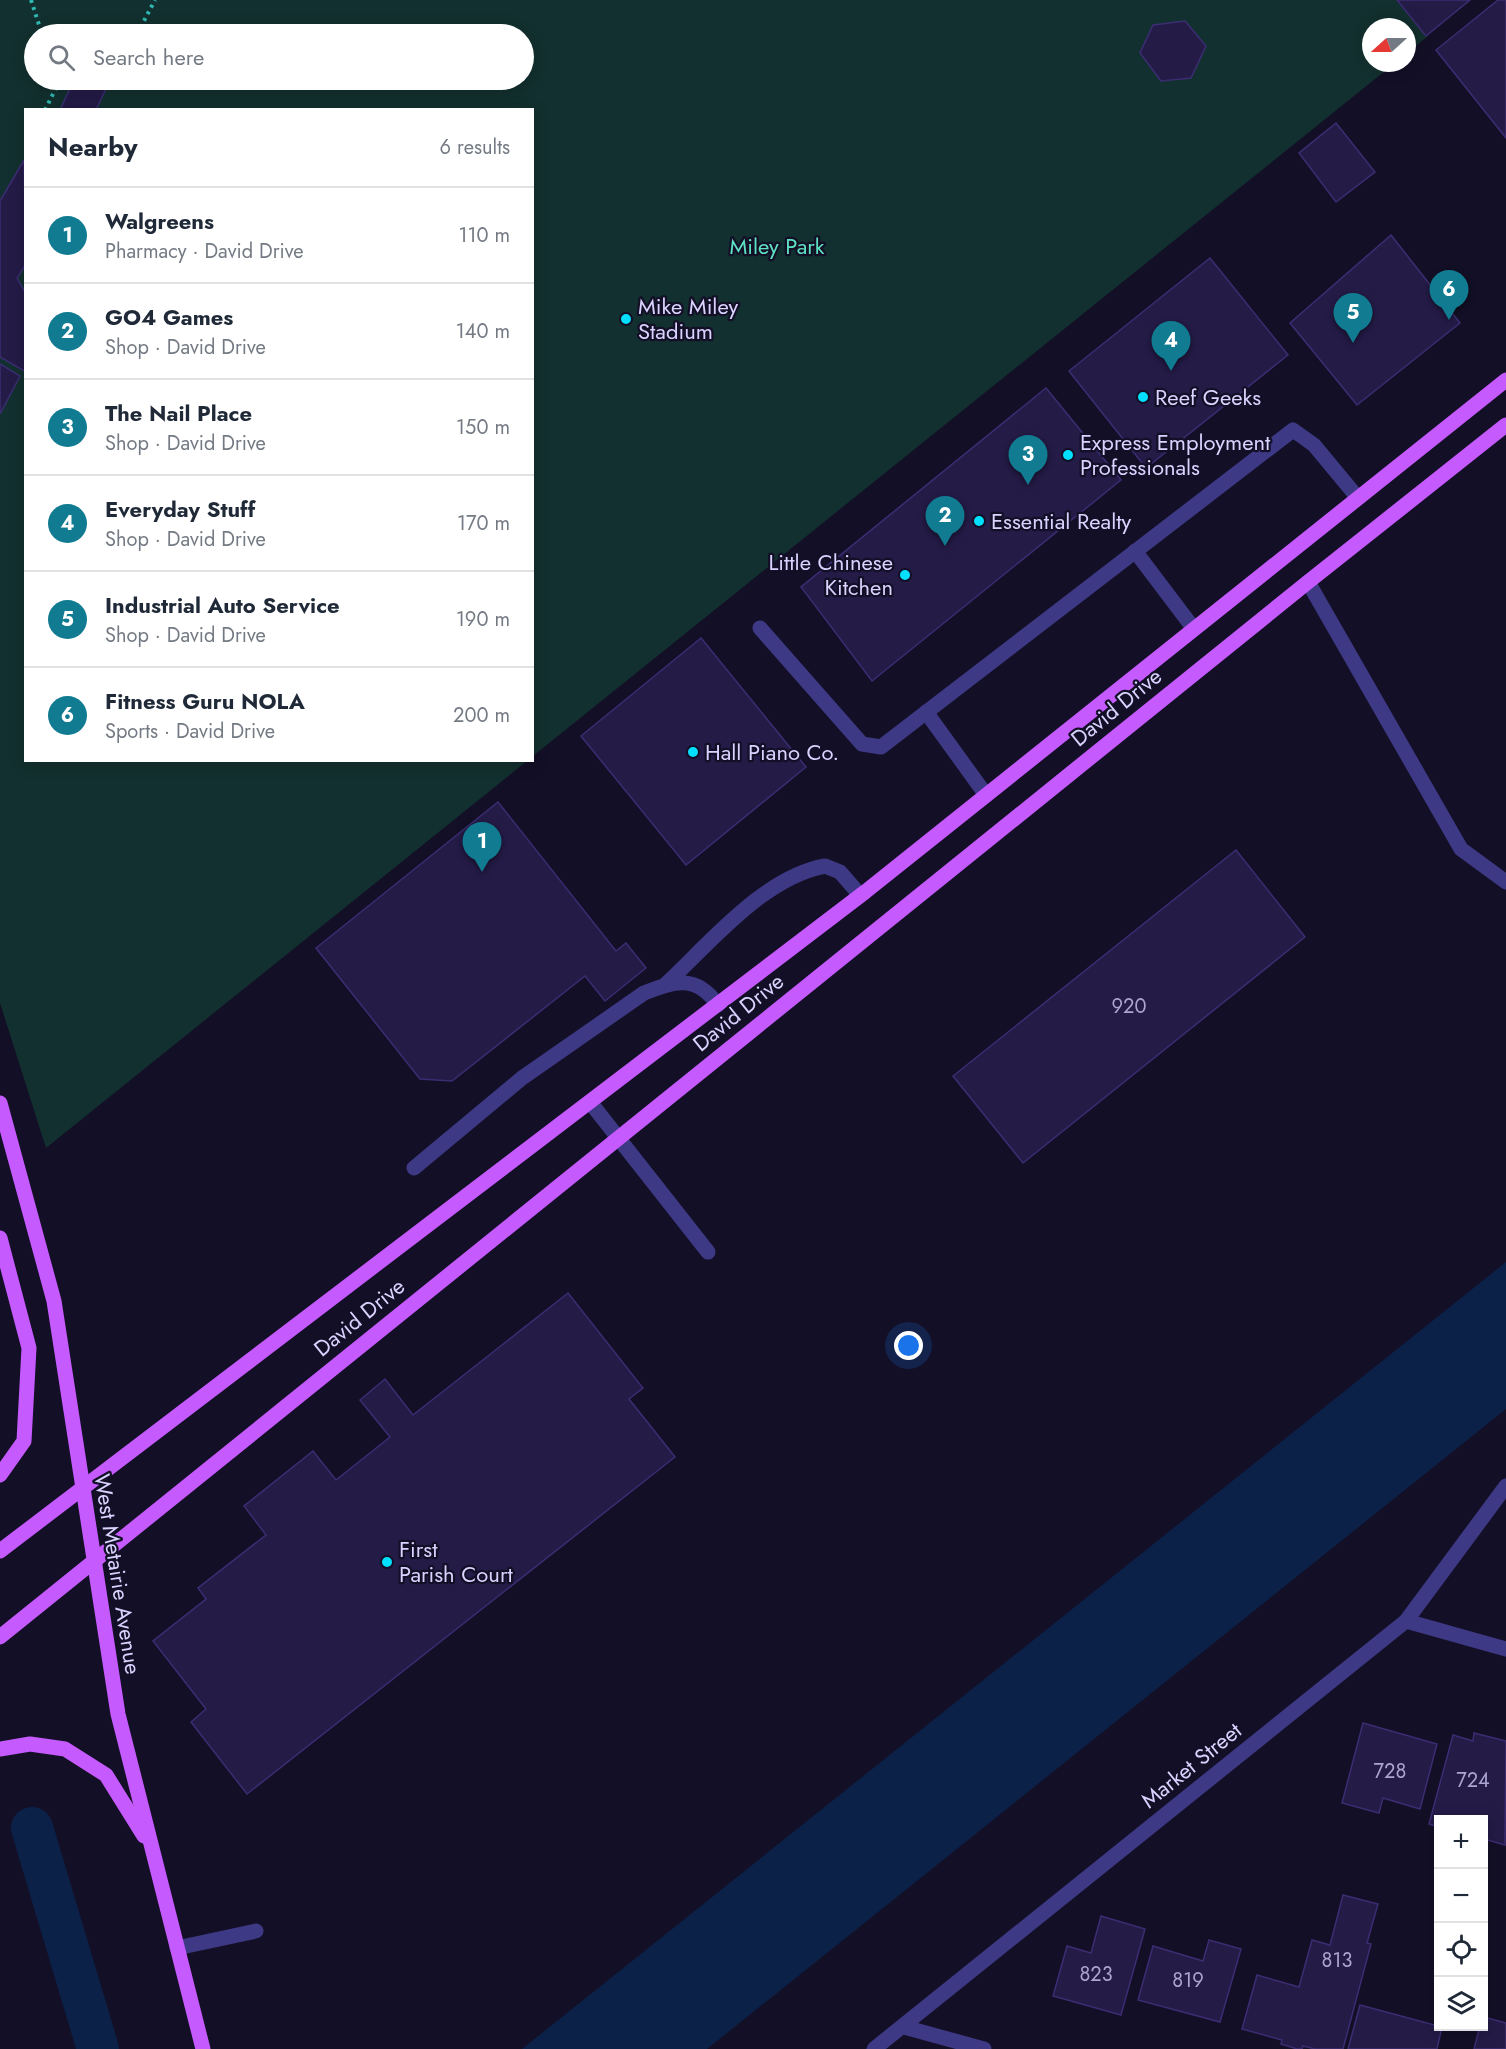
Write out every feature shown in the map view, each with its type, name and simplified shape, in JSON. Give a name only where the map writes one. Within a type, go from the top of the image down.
[{"type":"main road","name":"David Drive","points":[[0,1551],[860,896],[1506,380]]},
{"type":"main road","name":"David Drive","points":[[0,1637],[617,1138],[1506,425]]},
{"type":"main road","name":"West Metairie Avenue","points":[[0,1103],[54,1301],[118,1714],[203,2049]]},
{"type":"main road","points":[[0,1238],[29,1348],[24,1442],[0,1475]]},
{"type":"main road","points":[[0,1749],[30,1744],[65,1749],[106,1775],[152,1849]]},
{"type":"street","points":[[760,628],[862,744],[881,747],[1293,430],[1314,445],[1358,498]]},
{"type":"street","points":[[1135,551],[1194,629]]},
{"type":"street","points":[[1308,582],[1461,849],[1506,882]]},
{"type":"street","points":[[926,712],[986,795]]},
{"type":"street","points":[[414,1168],[522,1078],[630,1001],[666,984],[772,888],[792,876],[825,866],[840,872],[860,896]]},
{"type":"street","points":[[666,984],[690,982],[707,989],[718,1005]]},
{"type":"street","points":[[590,1102],[708,1252]]},
{"type":"street","name":"Market Street","points":[[874,2049],[1406,1620],[1506,1486]]},
{"type":"street","points":[[1406,1620],[1506,1649]]},
{"type":"street","points":[[177,1948],[256,1931]]},
{"type":"street","points":[[904,2027],[984,2049]]},
{"type":"path","points":[[31,0],[39,24]]},
{"type":"path","points":[[142,24],[155,0]]},
{"type":"path","points":[[46,108],[55,90]]},
{"type":"green space","name":"Miley Park","points":[[0,0],[1396,0],[1411,18],[1362,18],[1362,72],[1384,72],[534,755],[534,108],[24,108],[24,762],[526,762],[46,1148],[0,1003]]},
{"type":"green space","name":"Miley Park","points":[[1416,24],[1427,37],[1416,46]]},
{"type":"water","points":[[1506,1262],[1506,1409],[707,2049],[522,2049]]},
{"type":"building","points":[[1397,0],[1470,0],[1426,36],[1416,24],[1416,18],[1412,18]]},
{"type":"building","points":[[1498,0],[1506,0],[1506,138],[1436,50]]},
{"type":"building","points":[[1185,21],[1206,46],[1191,78],[1161,81],[1140,53],[1153,25]]},
{"type":"building","points":[[69,90],[105,90],[97,108],[61,108]]},
{"type":"building","points":[[1336,123],[1375,172],[1336,202],[1299,153]]},
{"type":"building","points":[[24,160],[24,267],[17,278],[24,290],[24,371],[0,357],[0,201]]},
{"type":"building","points":[[1391,235],[1460,323],[1357,405],[1290,323]]},
{"type":"building","points":[[1210,258],[1288,355],[1146,468],[1069,371]]},
{"type":"building","points":[[0,364],[20,376],[0,414]]},
{"type":"building","points":[[1046,388],[1121,480],[872,681],[801,587]]},
{"type":"building","name":"Hall Piano Co.","points":[[701,638],[806,767],[686,865],[581,736]]},
{"type":"building","points":[[498,802],[616,951],[626,943],[646,968],[605,1001],[585,976],[452,1081],[420,1079],[316,948]]},
{"type":"building","points":[[1236,850],[1305,937],[1023,1163],[953,1076]]},
{"type":"building","name":"First Parish Court","points":[[568,1293],[643,1388],[629,1399],[675,1457],[247,1794],[191,1722],[206,1709],[153,1641],[206,1599],[198,1588],[266,1535],[244,1506],[313,1451],[336,1480],[390,1437],[360,1400],[385,1379],[413,1415]]},
{"type":"building","points":[[1363,1723],[1437,1744],[1420,1809],[1383,1798],[1379,1813],[1342,1803]]},
{"type":"building","points":[[1474,1733],[1506,1741],[1505,1845],[1488,1840],[1488,1815],[1434,1815],[1434,1826],[1429,1824],[1453,1735],[1473,1741]]},
{"type":"building","points":[[1343,1895],[1378,1904],[1367,1943],[1371,1944],[1343,2049],[1315,2049],[1303,2046],[1302,2049],[1297,2049],[1281,2044],[1282,2040],[1242,2029],[1257,1975],[1299,1987],[1312,1940],[1330,1945]]},
{"type":"building","points":[[1101,1916],[1145,1929],[1121,2015],[1053,1996],[1067,1946],[1091,1953]]},
{"type":"building","points":[[1209,1940],[1241,1949],[1220,2022],[1138,2000],[1153,1946],[1203,1961]]},
{"type":"building","points":[[1360,2005],[1434,2025],[1434,2031],[1441,2031],[1437,2049],[1348,2049]]},
{"type":"building","points":[[1488,2018],[1506,2023],[1506,2049],[1474,2049],[1479,2031],[1488,2031]]},
{"type":"waterway","points":[[32,1828],[98,2049]]},
{"type":"place","name":"Mike Miley Stadium","points":[[626,319]]},
{"type":"place","name":"Fitness Guru NOLA","points":[[1449,320]]},
{"type":"place","name":"Industrial Auto Service","points":[[1353,343]]},
{"type":"place","name":"Everyday Stuff","points":[[1171,371]]},
{"type":"place","name":"Reef Geeks","points":[[1143,397]]},
{"type":"place","name":"Express Employment Professionals","points":[[1068,455]]},
{"type":"place","name":"The Nail Place","points":[[1028,485]]},
{"type":"place","name":"Essential Realty","points":[[979,521]]},
{"type":"place","name":"GO4 Games","points":[[945,546]]},
{"type":"place","name":"Little Chinese Kitchen","points":[[905,575]]},
{"type":"place","name":"Hall Piano Co.","points":[[693,752]]},
{"type":"place","name":"Walgreens","points":[[482,872]]},
{"type":"place","name":"First Parish Court","points":[[387,1562]]}]
